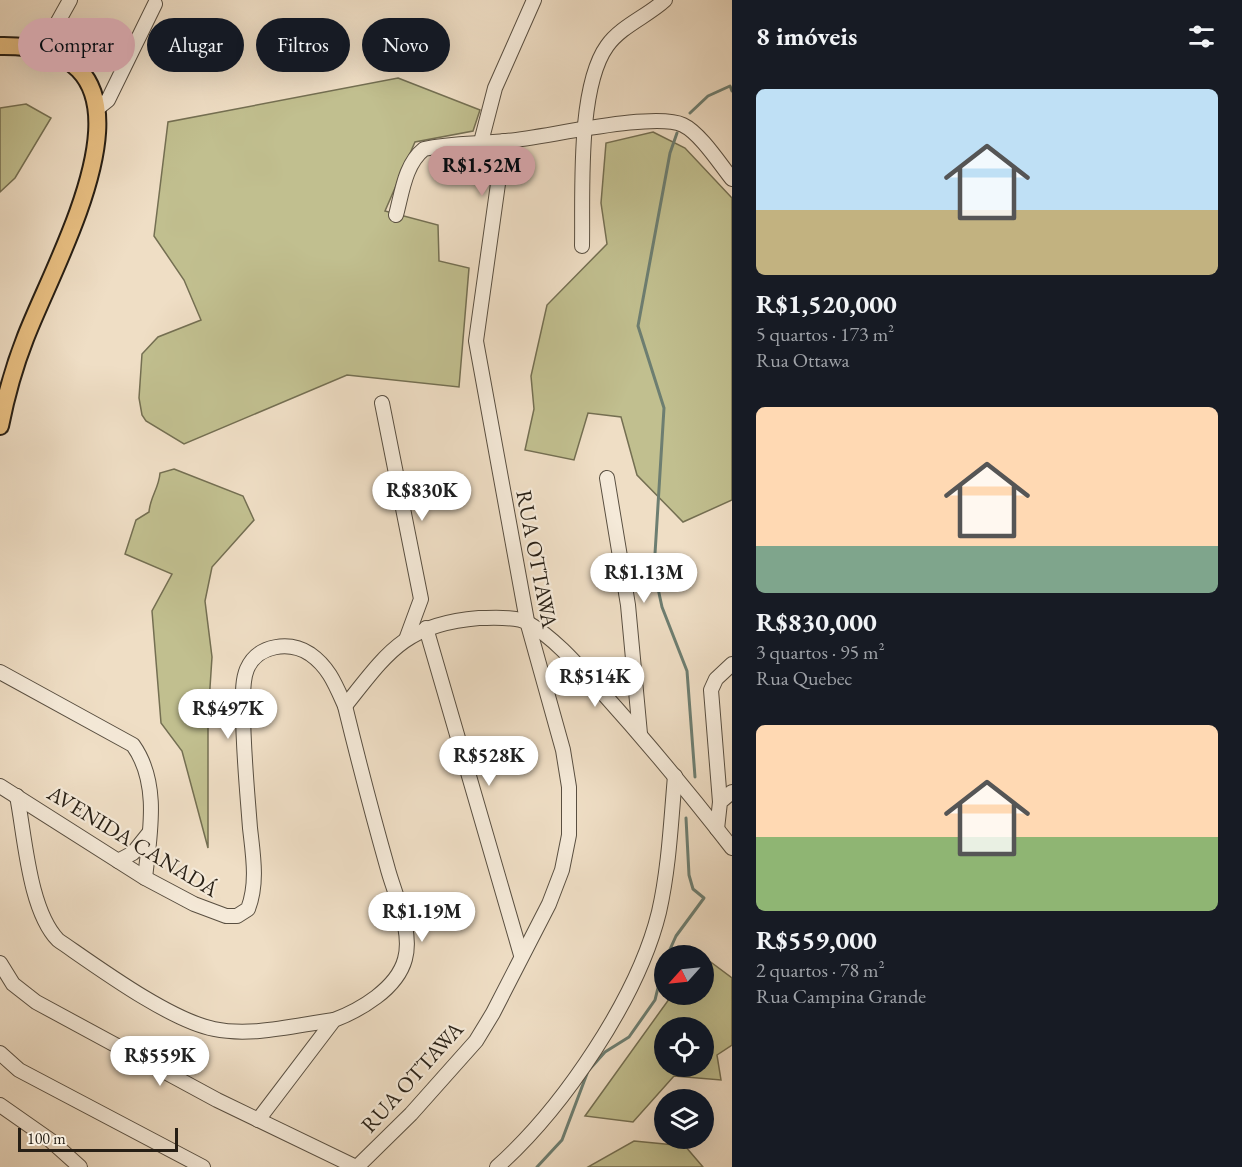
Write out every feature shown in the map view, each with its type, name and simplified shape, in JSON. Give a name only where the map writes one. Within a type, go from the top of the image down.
[{"type":"main road","points":[[0,46],[18,46]]},
{"type":"main road","points":[[0,426],[24,340],[91,177],[99,137],[98,108],[90,87],[80,72]]},
{"type":"street","points":[[60,18],[70,0]]},
{"type":"street","points":[[482,142],[495,88],[534,0]]},
{"type":"street","points":[[582,246],[586,130],[590,88],[607,45],[666,0]]},
{"type":"street","points":[[98,108],[108,100],[155,4]]},
{"type":"street","points":[[396,215],[409,169],[416,156],[424,149],[504,141],[634,122],[665,120],[683,125],[694,133],[732,179]]},
{"type":"street","name":"RUA OTTAWA","points":[[357,1167],[411,1114],[476,1041],[493,1013],[549,904],[562,870],[569,835],[569,786],[563,750],[527,621],[476,341],[504,141]]},
{"type":"street","points":[[382,403],[421,599],[432,627],[521,955]]},
{"type":"street","points":[[607,478],[628,605],[640,734]]},
{"type":"street","points":[[407,637],[421,599]]},
{"type":"street","points":[[345,706],[380,662],[407,637],[432,627],[490,618],[527,621],[581,670],[640,734],[732,848]]},
{"type":"street","name":"AVENIDA CANADÁ","points":[[0,786],[145,878],[215,914],[237,916],[248,909],[255,880],[243,734],[243,686],[248,668],[260,654],[276,645],[291,646],[308,653],[321,662],[331,675],[345,706],[400,911],[407,951],[405,962],[396,977],[380,993],[352,1012],[334,1020],[258,1120]]},
{"type":"street","points":[[717,829],[720,802],[711,690],[716,679],[732,664]]},
{"type":"street","points":[[0,672],[133,745],[144,761],[150,780],[151,829],[145,878]]},
{"type":"street","points":[[497,1167],[524,1142],[606,1034],[643,960],[659,910],[675,776]]},
{"type":"street","points":[[720,802],[732,792]]},
{"type":"street","points":[[17,796],[37,901],[47,929],[57,940],[176,1014],[215,1029],[261,1029],[334,1020]]},
{"type":"street","points":[[118,861],[134,853],[151,829]]},
{"type":"street","points":[[0,963],[13,984],[36,1002],[258,1120],[357,1167]]},
{"type":"street","points":[[0,1053],[20,1070],[203,1167]]},
{"type":"street","points":[[0,1105],[50,1140],[80,1167]]},
{"type":"shaded area","points":[[398,78],[480,110],[473,131],[415,142],[385,211],[438,225],[439,261],[469,268],[459,387],[347,375],[184,444],[146,421],[142,415],[139,398],[142,354],[158,337],[201,320],[184,280],[154,236],[168,122]]},
{"type":"shaded area","points":[[26,104],[51,118],[15,178],[0,192],[0,108]]},
{"type":"shaded area","points":[[653,132],[685,148],[732,198],[732,500],[683,522],[637,475],[621,417],[588,413],[574,460],[525,450],[534,409],[531,376],[547,305],[607,244],[601,203],[606,143]]},
{"type":"shaded area","points":[[174,469],[243,496],[254,520],[212,567],[205,601],[212,657],[208,718],[208,848],[182,751],[161,723],[152,611],[172,574],[125,554],[136,520],[149,512],[160,473]]},
{"type":"shaded area","points":[[714,964],[732,978],[732,1045],[717,1055],[721,1080],[686,1077],[714,1077],[714,1017],[656,1017],[665,1005],[714,1005]]},
{"type":"shaded area","points":[[654,1020],[654,1077],[673,1077],[662,1089],[654,1089],[654,1098],[633,1122],[585,1116]]},
{"type":"shaded area","points":[[634,1141],[654,1143],[654,1149],[688,1149],[703,1167],[588,1167]]},
{"type":"waterway","points":[[690,113],[708,96],[730,86],[732,91]]},
{"type":"waterway","points":[[677,133],[670,153],[638,326],[664,408],[654,570],[662,607],[687,671],[695,777]]},
{"type":"waterway","points":[[672,945],[704,898],[693,889],[689,875],[686,818]]},
{"type":"waterway","points":[[537,1167],[562,1140],[588,1071],[605,1052],[629,1037],[654,1001]]}]
